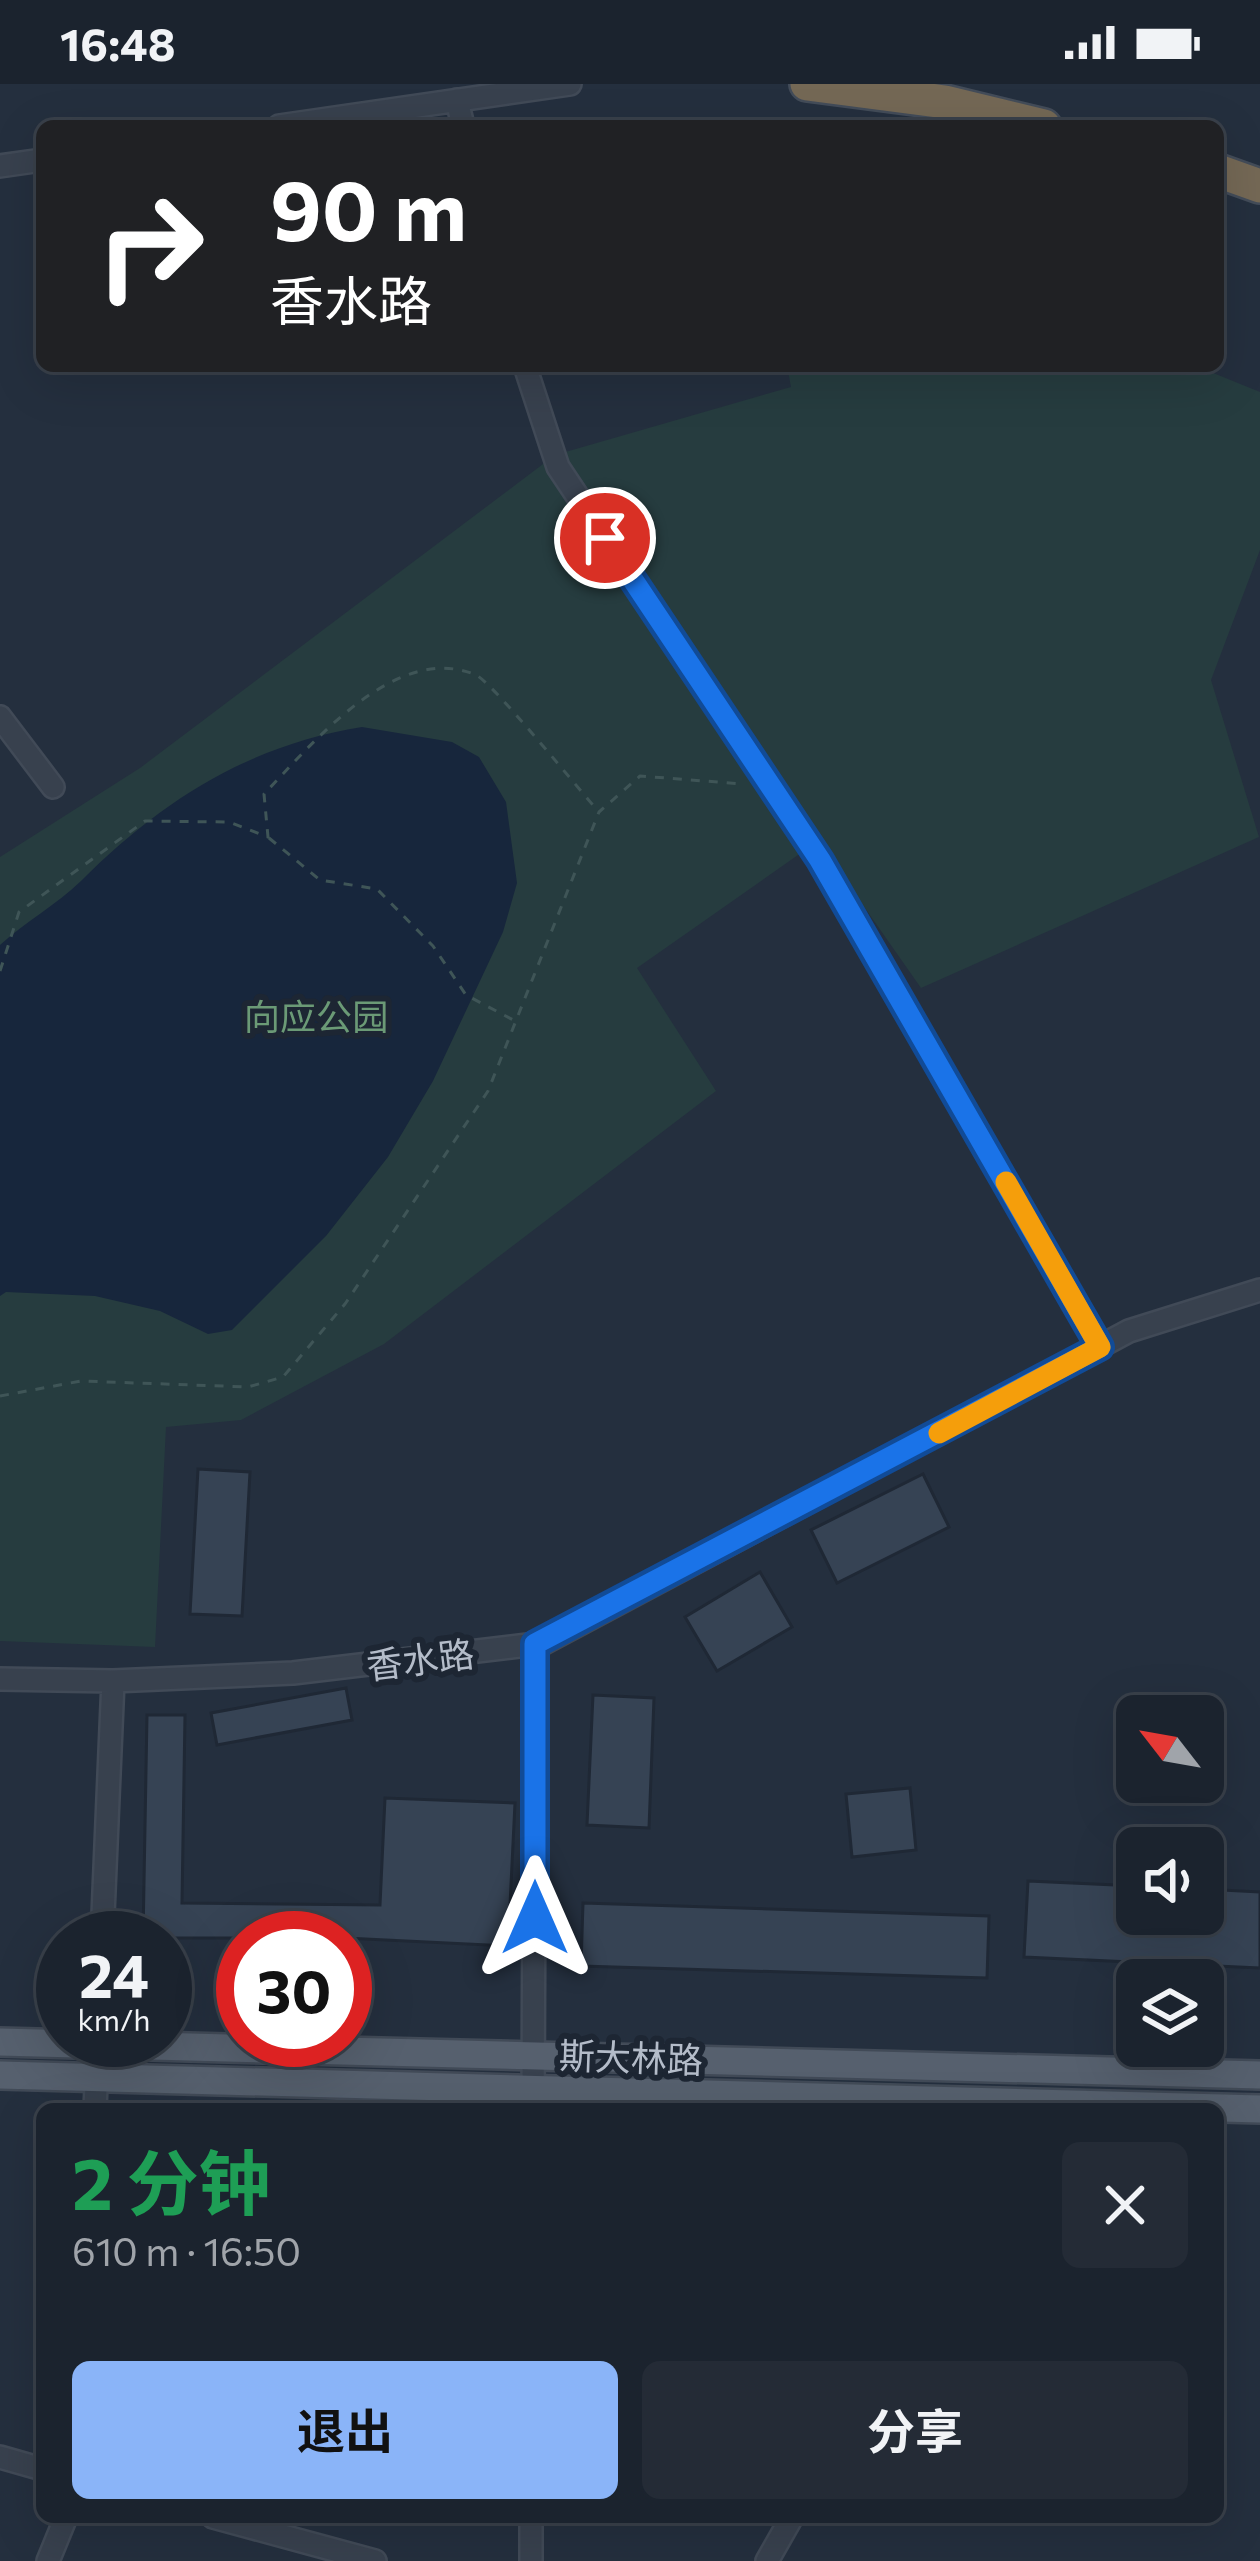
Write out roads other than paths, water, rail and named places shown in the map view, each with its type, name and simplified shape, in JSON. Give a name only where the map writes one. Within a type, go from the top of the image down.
[{"type":"highway","points":[[807,84],[944,102],[1019,120]]},
{"type":"highway","points":[[1224,174],[1260,186]]},
{"type":"main road","name":"斯大林路","points":[[0,2042],[36,2042]]},
{"type":"main road","name":"斯大林路","points":[[192,2046],[1260,2075]]},
{"type":"main road","name":"斯大林路","points":[[0,2075],[533,2099],[828,2103]]},
{"type":"main road","name":"斯大林路","points":[[1224,2108],[1260,2109]]},
{"type":"street","points":[[320,120],[570,84]]},
{"type":"street","points":[[457,100],[462,120]]},
{"type":"street","points":[[0,166],[36,161]]},
{"type":"street","points":[[527,372],[557,467],[820,860],[1100,1347]]},
{"type":"street","points":[[0,717],[52,787]]},
{"type":"street","name":"香水路","points":[[0,1679],[113,1681],[293,1673],[535,1644],[1129,1331],[1260,1290]]},
{"type":"street","points":[[533,2099],[535,1644]]},
{"type":"street","points":[[103,1911],[113,1681]]},
{"type":"street","points":[[95,2103],[97,2067]]},
{"type":"street","points":[[0,2457],[36,2468]]},
{"type":"street","points":[[48,2561],[64,2523]]},
{"type":"street","points":[[235,2523],[375,2561]]},
{"type":"street","points":[[531,2523],[531,2561]]},
{"type":"street","points":[[767,2561],[789,2523]]},
{"type":"water","points":[[362,727],[452,742],[479,757],[506,802],[517,883],[503,932],[433,1081],[388,1157],[326,1236],[232,1330],[208,1334],[160,1311],[95,1296],[6,1292],[0,1296],[0,945],[143,826],[209,781],[282,747]]},
{"type":"park label","name":"向应公园","points":[[316,1015]]}]
